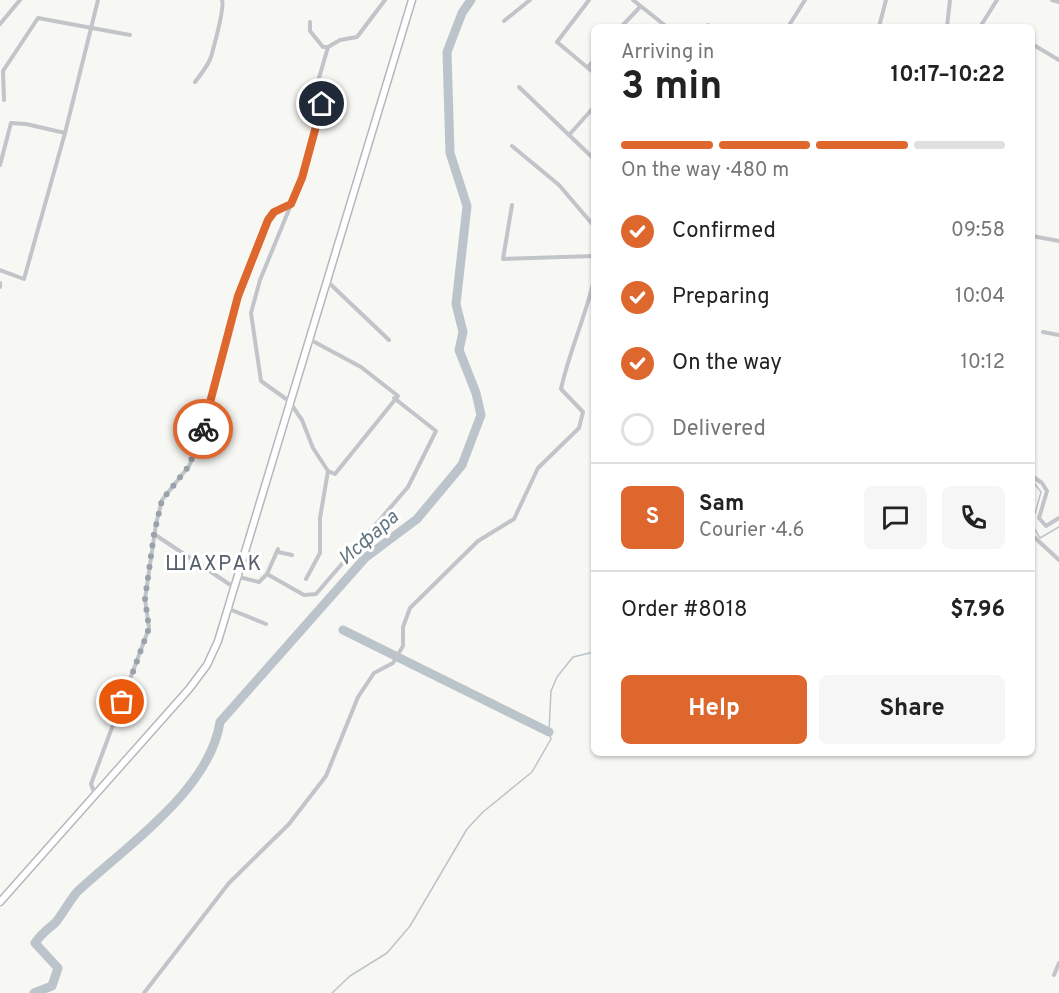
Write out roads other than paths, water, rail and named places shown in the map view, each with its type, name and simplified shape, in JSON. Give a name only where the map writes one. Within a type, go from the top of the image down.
[{"type":"main road","points":[[0,902],[95,796],[207,665],[239,577],[289,401],[412,0]]},
{"type":"street","points":[[0,24],[20,0]]},
{"type":"street","points":[[0,270],[24,279],[65,133],[98,0]]},
{"type":"street","points":[[195,82],[210,58],[213,40],[224,7],[222,0]]},
{"type":"street","points":[[310,22],[310,31],[323,47],[328,47],[340,40],[357,37],[385,0]]},
{"type":"street","points":[[504,21],[530,0]]},
{"type":"street","points":[[589,0],[557,42],[591,70]]},
{"type":"street","points":[[633,0],[663,24]]},
{"type":"street","points":[[790,24],[805,0]]},
{"type":"street","points":[[880,24],[886,0]]},
{"type":"street","points":[[947,24],[950,0]]},
{"type":"street","points":[[982,24],[998,0]]},
{"type":"street","points":[[1052,0],[1059,2]]},
{"type":"street","points":[[624,24],[640,7]]},
{"type":"street","points":[[4,100],[3,71],[38,18],[130,35]]},
{"type":"street","points":[[1035,46],[1059,60]]},
{"type":"street","points":[[324,95],[319,78],[328,47]]},
{"type":"street","points":[[588,67],[591,64]]},
{"type":"street","points":[[519,87],[591,156]]},
{"type":"street","points":[[308,339],[361,367],[398,396],[394,398],[335,474],[328,471],[313,448],[303,420],[289,401],[261,381],[251,313],[260,280],[302,178],[322,104]]},
{"type":"street","points":[[569,135],[591,110]]},
{"type":"street","points":[[0,165],[11,123],[65,133]]},
{"type":"street","points":[[512,146],[559,185],[591,222]]},
{"type":"street","points":[[95,796],[91,784],[149,628],[145,599],[154,534],[162,500],[189,466],[199,444],[238,296],[258,242],[274,212],[291,204]]},
{"type":"street","points":[[512,205],[504,259],[591,256]]},
{"type":"street","points":[[1035,237],[1059,241]]},
{"type":"street","points":[[326,280],[389,340]]},
{"type":"street","points":[[144,993],[229,884],[289,824],[320,784],[330,767],[358,697],[374,673],[393,663],[403,645],[403,627],[410,608],[478,541],[514,519],[538,468],[579,428],[583,412],[561,390],[568,353],[584,321],[591,292]]},
{"type":"street","points":[[1042,333],[1059,335]]},
{"type":"street","points":[[267,574],[304,595],[316,594],[408,487],[436,431],[394,398]]},
{"type":"street","points":[[306,579],[320,553],[320,518],[328,471]]},
{"type":"street","points":[[1035,479],[1047,491],[1039,518],[1046,526],[1059,518]]},
{"type":"street","points":[[154,534],[235,589]]},
{"type":"street","points":[[1035,538],[1059,560]]},
{"type":"street","points":[[239,577],[259,582],[267,574],[278,550],[292,555]]},
{"type":"street","points":[[229,609],[266,624]]},
{"type":"street","points":[[1054,975],[1059,963]]},
{"type":"waterway","name":"Исфара","points":[[34,993],[52,986],[58,968],[35,943],[37,940],[57,921],[77,892],[163,816],[183,794],[200,771],[213,747],[220,722],[365,558],[417,519],[462,465],[481,415],[476,393],[459,350],[463,332],[456,304],[467,206],[450,153],[447,52],[462,13],[471,0]]},
{"type":"waterway","points":[[1035,484],[1041,492],[1035,513]]},
{"type":"waterway","points":[[1035,529],[1040,538],[1059,527]]},
{"type":"waterway","points":[[343,630],[549,732]]},
{"type":"waterway","points":[[332,993],[350,976],[387,953],[410,926],[467,829],[483,812],[532,772],[551,739],[549,732],[551,691],[557,677],[573,657],[591,653]]},
{"type":"district","name":"ШАХРАК","points":[[214,563]]}]
